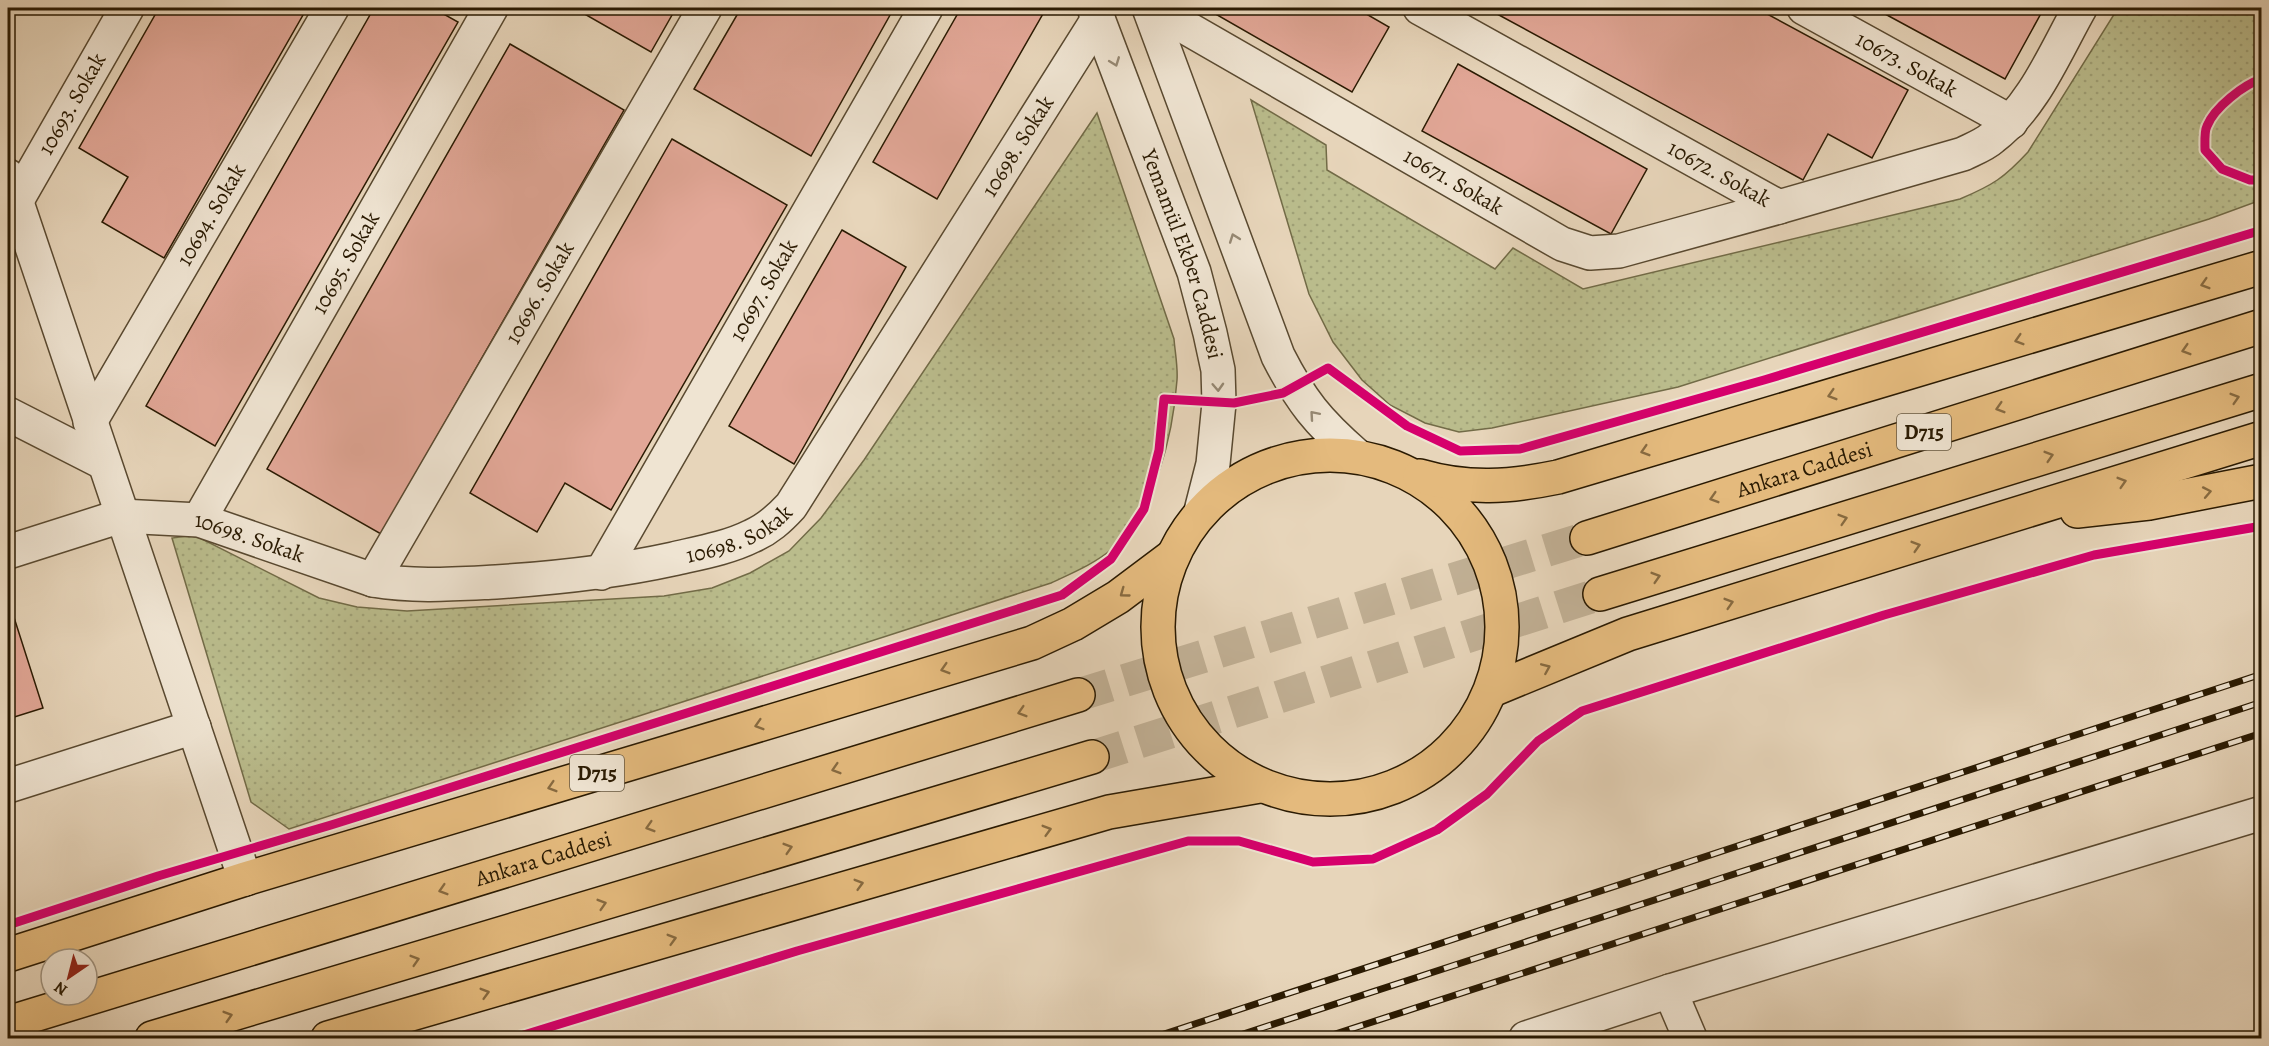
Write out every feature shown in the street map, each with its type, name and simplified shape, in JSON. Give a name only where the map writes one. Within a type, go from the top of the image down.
[{"type":"highway","points":[[1406,471],[1448,501],[1480,541],[1499,589],[1503,640],[1492,690],[1464,738],[1422,775],[1370,796],[1337,799],[1314,800],[1260,786],[1214,757],[1180,715],[1160,664],[1157,610],[1170,558],[1191,522],[1219,493],[1260,468],[1307,455],[1356,455],[1406,471],[1446,484],[1521,485],[1558,477],[2262,267]]},
{"type":"highway","name":"Ankara Caddesi","points":[[1587,538],[2262,326]]},
{"type":"highway","points":[[1600,594],[2262,390]]},
{"type":"highway","points":[[1492,690],[1628,634],[2262,438]]},
{"type":"highway","points":[[2003,519],[2149,503],[2262,482]]},
{"type":"highway","name":"D715","points":[[8,955],[245,879],[1032,643],[1073,624],[1118,597],[1170,558]]},
{"type":"highway","name":"Ankara Caddesi","points":[[8,1023],[1078,695]]},
{"type":"highway","points":[[152,1038],[1092,757]]},
{"type":"highway","points":[[328,1038],[1109,812],[1260,786]]},
{"type":"street","name":"10693. Sokak","points":[[10,192],[127,8]]},
{"type":"street","name":"10694. Sokak","points":[[90,422],[332,8]]},
{"type":"street","name":"10695. Sokak","points":[[199,520],[491,8]]},
{"type":"street","name":"10696. Sokak","points":[[373,580],[705,8]]},
{"type":"street","name":"10697. Sokak","points":[[601,573],[926,8]]},
{"type":"street","points":[[1150,8],[1278,356],[1309,409],[1356,455]]},
{"type":"street","name":"10671. Sokak","points":[[1150,8],[1562,244],[1590,253],[1619,251],[1779,207]]},
{"type":"street","name":"10672. Sokak","points":[[1420,8],[1779,207],[1963,154],[1990,140],[2011,122],[2027,101],[2080,8]]},
{"type":"street","name":"10673. Sokak","points":[[1804,8],[2011,122]]},
{"type":"street","name":"10698. Sokak","points":[[121,516],[199,520],[373,580],[398,585],[527,580],[601,573],[689,555],[751,537],[775,523],[791,506],[1096,13]]},
{"type":"street","name":"Yemamül Ekber Caddesi","points":[[1096,13],[1194,272],[1218,370],[1219,403],[1213,464],[1202,511]]},
{"type":"street","points":[[10,192],[245,879]]},
{"type":"street","points":[[8,414],[104,463]]},
{"type":"street","points":[[8,552],[121,516]]},
{"type":"street","points":[[8,786],[194,727]]},
{"type":"street","points":[[1526,1038],[1670,991],[2262,813]]},
{"type":"street","points":[[1670,991],[1690,1038]]},
{"type":"green space","points":[[2118,8],[2261,8],[2261,200],[2209,219],[1678,387],[1492,428],[1459,432],[1425,423],[1390,405],[1362,380],[1333,342],[1309,294],[1251,100],[1326,145],[1327,170],[1495,269],[1513,248],[1583,289],[1960,199],[1981,189],[2005,175],[2028,152]]},
{"type":"green space","points":[[1097,113],[1174,339],[1177,370],[1175,402],[1159,471],[1140,515],[1112,549],[1090,564],[1051,583],[289,829],[251,802],[172,538],[194,535],[319,598],[357,607],[407,611],[664,596],[712,588],[750,573],[789,551],[821,518],[864,460]]},
{"type":"building","points":[[159,8],[307,8],[164,258],[102,222],[128,177],[79,148]]},
{"type":"building","points":[[374,8],[433,8],[458,22],[215,446],[146,406]]},
{"type":"building","points":[[574,8],[676,8],[651,52]]},
{"type":"building","points":[[741,8],[894,8],[811,156],[694,89]]},
{"type":"building","points":[[961,8],[1036,8],[1044,12],[937,199],[873,162]]},
{"type":"building","points":[[1205,8],[1356,8],[1389,27],[1352,92]]},
{"type":"building","points":[[1486,8],[1756,8],[1908,90],[1872,158],[1828,134],[1803,180]]},
{"type":"building","points":[[1874,8],[2044,8],[2005,79]]},
{"type":"building","points":[[510,44],[624,110],[381,534],[267,469]]},
{"type":"building","points":[[1458,64],[1647,169],[1611,234],[1422,131]]},
{"type":"building","points":[[672,139],[787,205],[611,510],[565,483],[537,532],[470,493]]},
{"type":"building","points":[[842,230],[906,267],[794,464],[729,426]]},
{"type":"building","points":[[11,608],[43,708],[8,719],[8,609]]},
{"type":"tunnel","points":[[1078,695],[1587,538]]},
{"type":"tunnel","points":[[1092,757],[1600,594]]},
{"type":"railway","points":[[1152,1038],[2262,674]]},
{"type":"railway","points":[[1231,1038],[2262,702]]},
{"type":"railway","points":[[1323,1038],[2262,733]]},
{"type":"cycle path","points":[[2262,79],[2239,91],[2216,112],[2206,128],[2205,141],[2205,150],[2222,169],[2250,180],[2262,180]]},
{"type":"cycle path","points":[[8,925],[158,876],[331,825],[1062,595],[1111,559],[1144,509],[1159,450],[1164,399],[1234,403],[1283,393],[1328,368],[1407,426],[1460,451],[1520,449],[1764,380],[2262,230]]},
{"type":"cycle path","points":[[514,1038],[797,951],[1188,841],[1239,841],[1313,862],[1373,859],[1437,830],[1487,794],[1538,741],[1582,711],[1884,615],[2094,555],[2262,526]]}]
